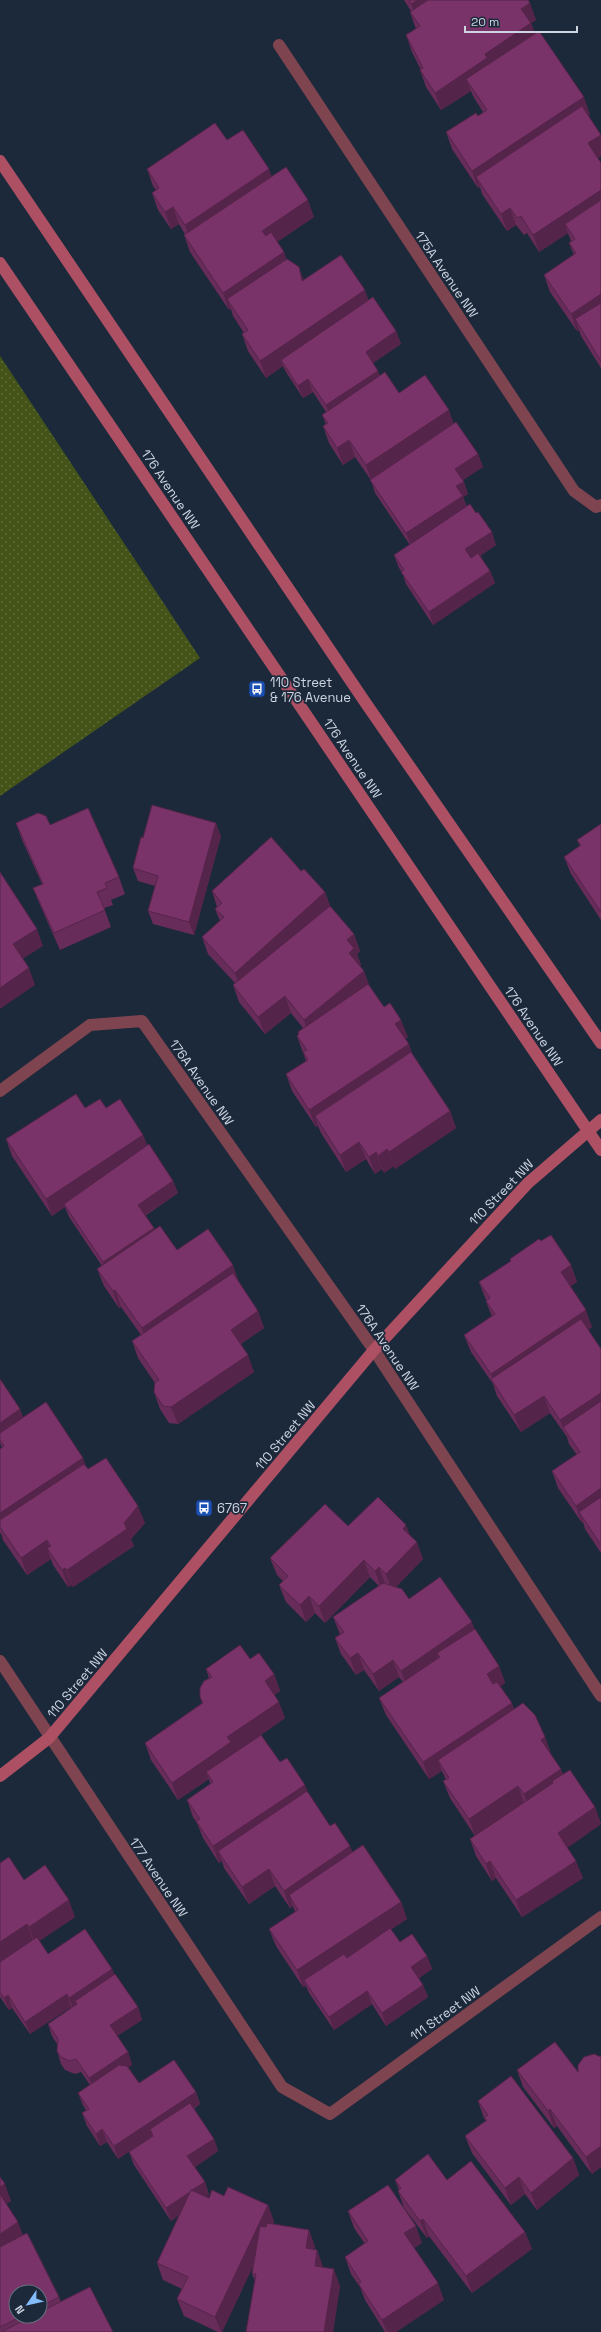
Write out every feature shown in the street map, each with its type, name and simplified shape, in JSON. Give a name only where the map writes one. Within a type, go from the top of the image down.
[{"type":"street","name":"175A Avenue NW","points":[[279,46],[574,491],[596,507],[601,505]]},
{"type":"street","points":[[0,161],[365,702],[601,1043]]},
{"type":"street","name":"176 Avenue NW","points":[[0,263],[601,1150]]},
{"type":"street","name":"176A Avenue NW","points":[[0,1090],[90,1025],[142,1022],[374,1350],[601,1696]]},
{"type":"street","name":"110 Street NW","points":[[0,1776],[49,1738],[374,1350],[528,1183],[601,1120]]},
{"type":"street","name":"177 Avenue NW","points":[[0,1661],[49,1738],[282,2087],[303,2099]]},
{"type":"street","name":"111 Street NW","points":[[303,2099],[330,2114],[601,1917]]},
{"type":"green space","points":[[0,356],[200,658],[0,796]]},
{"type":"building","points":[[409,0],[418,0],[411,4]]},
{"type":"building","points":[[428,0],[528,0],[530,3],[521,9],[531,23],[485,54],[487,58],[435,93],[420,70],[423,68],[406,35],[420,26],[410,12]]},
{"type":"building","points":[[539,31],[584,97],[472,171],[446,132],[476,113],[478,116],[487,110],[466,79]]},
{"type":"building","points":[[582,106],[601,135],[588,143],[601,163],[601,190],[533,235],[521,216],[517,218],[510,208],[501,214],[476,177]]},
{"type":"building","points":[[215,123],[227,140],[243,130],[269,169],[185,225],[173,207],[165,212],[152,193],[159,188],[147,169]]},
{"type":"building","points":[[286,167],[308,200],[262,231],[266,236],[271,232],[284,252],[223,293],[184,235]]},
{"type":"building","points":[[601,200],[601,294],[571,314],[544,275],[576,253],[569,243],[575,239],[565,224]]},
{"type":"building","points":[[341,255],[365,290],[260,361],[242,334],[248,330],[227,299],[287,259],[299,267],[302,281]]},
{"type":"building","points":[[373,297],[396,331],[366,352],[378,371],[326,405],[308,379],[298,386],[281,360]]},
{"type":"building","points":[[601,303],[601,361],[575,319]]},
{"type":"building","points":[[385,372],[399,393],[425,375],[449,410],[366,465],[349,440],[337,448],[323,426],[328,423],[322,415]]},
{"type":"building","points":[[456,422],[478,454],[455,469],[464,482],[456,486],[463,496],[406,533],[370,480]]},
{"type":"building","points":[[470,504],[476,513],[478,512],[492,532],[465,549],[471,558],[478,553],[490,571],[429,612],[401,572],[404,570],[394,555]]},
{"type":"building","points":[[152,805],[216,823],[189,922],[148,911],[158,876],[133,868],[141,837],[143,838]]},
{"type":"building","points":[[88,808],[119,877],[105,883],[107,888],[97,892],[105,910],[54,933],[33,888],[43,884],[16,823],[38,813],[46,816],[50,825]]},
{"type":"building","points":[[601,824],[601,912],[564,857],[581,845],[577,840]]},
{"type":"building","points":[[271,837],[301,871],[304,869],[325,892],[235,973],[202,937],[224,917],[215,909],[222,903],[212,891]]},
{"type":"building","points":[[0,872],[37,929],[13,944],[29,968],[0,988]]},
{"type":"building","points":[[330,906],[354,934],[347,940],[354,948],[349,953],[364,971],[304,1020],[285,996],[258,1017],[233,985]]},
{"type":"building","points":[[368,984],[384,1007],[390,1003],[401,1020],[395,1024],[409,1044],[309,1110],[286,1074],[308,1060],[303,1052],[307,1050],[297,1036],[299,1034],[298,1032]]},
{"type":"building","points":[[411,1052],[450,1111],[389,1152],[387,1149],[378,1156],[376,1152],[369,1157],[359,1142],[340,1155],[315,1116]]},
{"type":"building","points":[[76,1094],[85,1108],[100,1099],[106,1108],[120,1099],[143,1135],[46,1199],[6,1139]]},
{"type":"building","points":[[149,1144],[173,1181],[138,1205],[154,1228],[103,1262],[64,1204]]},
{"type":"building","points":[[160,1226],[177,1250],[208,1229],[233,1265],[142,1328],[115,1290],[113,1291],[97,1269]]},
{"type":"building","points":[[551,1235],[571,1265],[561,1272],[586,1310],[491,1374],[464,1335],[495,1314],[486,1301],[490,1298],[479,1282],[511,1261],[510,1259],[539,1239],[541,1241]]},
{"type":"building","points":[[233,1273],[258,1311],[231,1330],[248,1355],[171,1407],[163,1406],[154,1392],[155,1382],[159,1380],[132,1341]]},
{"type":"building","points":[[581,1319],[601,1349],[601,1393],[560,1420],[544,1396],[514,1415],[491,1379]]},
{"type":"building","points":[[0,1379],[20,1409],[0,1423]]},
{"type":"building","points":[[601,1401],[601,1488],[576,1506],[552,1471],[580,1452],[563,1427]]},
{"type":"building","points":[[46,1402],[83,1458],[0,1513],[0,1449],[4,1446],[0,1440],[0,1433]]},
{"type":"building","points":[[106,1458],[138,1506],[124,1523],[127,1529],[67,1570],[65,1568],[62,1570],[47,1548],[51,1546],[47,1540],[21,1558],[0,1527],[0,1520],[84,1464],[88,1469]]},
{"type":"building","points":[[378,1497],[406,1525],[403,1529],[417,1542],[386,1574],[379,1567],[375,1571],[364,1560],[319,1606],[309,1596],[300,1605],[279,1585],[288,1576],[270,1558],[325,1504],[348,1526]]},
{"type":"building","points":[[601,1497],[601,1545],[579,1512]]},
{"type":"building","points":[[440,1577],[472,1622],[401,1671],[393,1660],[373,1674],[358,1653],[350,1658],[335,1638],[344,1632],[333,1617],[383,1583],[402,1589],[409,1599]]},
{"type":"building","points":[[475,1629],[499,1666],[487,1674],[493,1684],[497,1682],[512,1703],[423,1762],[379,1698],[440,1657],[437,1653]]},
{"type":"building","points":[[240,1645],[250,1659],[259,1653],[274,1674],[265,1681],[279,1702],[227,1737],[231,1742],[172,1783],[145,1743],[203,1703],[200,1697],[200,1688],[204,1681],[212,1677],[206,1669]]},
{"type":"building","points":[[523,1703],[535,1715],[545,1737],[541,1740],[561,1769],[524,1794],[518,1786],[469,1819],[443,1781],[449,1778],[438,1760]]},
{"type":"building","points":[[261,1735],[280,1762],[287,1758],[305,1785],[213,1846],[196,1821],[200,1819],[187,1800],[213,1782],[206,1772]]},
{"type":"building","points":[[570,1770],[595,1807],[558,1833],[576,1861],[516,1900],[490,1861],[486,1864],[470,1839]]},
{"type":"building","points":[[307,1791],[330,1826],[335,1823],[350,1846],[284,1891],[269,1869],[242,1887],[218,1851]]},
{"type":"building","points":[[363,1845],[401,1902],[297,1970],[269,1929],[298,1910],[289,1895]]},
{"type":"building","points":[[9,1857],[24,1880],[45,1865],[69,1900],[29,1927],[27,1924],[0,1942],[0,1863]]},
{"type":"building","points":[[390,1928],[400,1942],[412,1934],[427,1956],[411,1967],[423,1985],[382,2013],[367,1991],[329,2017],[304,1980],[344,1954],[347,1958]]},
{"type":"building","points":[[85,1929],[112,1969],[69,1998],[67,1994],[25,2022],[8,1995],[4,1998],[0,1992],[0,1962],[37,1937],[48,1954]]},
{"type":"building","points":[[115,1974],[138,2007],[110,2025],[128,2052],[89,2078],[76,2059],[70,2061],[61,2057],[57,2051],[58,2039],[48,2024],[77,2004],[75,2001]]},
{"type":"building","points":[[555,2042],[578,2072],[578,2065],[584,2057],[594,2054],[601,2057],[601,2146],[586,2157],[550,2109],[548,2111],[517,2070]]},
{"type":"building","points":[[174,2060],[196,2092],[114,2146],[102,2129],[96,2134],[82,2113],[89,2109],[78,2093],[119,2065],[127,2066],[139,2083]]},
{"type":"building","points":[[511,2076],[573,2158],[531,2193],[519,2177],[505,2188],[465,2136],[487,2120],[484,2118],[488,2115],[478,2101]]},
{"type":"building","points":[[190,2103],[214,2139],[187,2156],[205,2182],[166,2208],[129,2152],[153,2136],[150,2129]]},
{"type":"building","points":[[428,2154],[447,2180],[471,2161],[525,2232],[466,2276],[423,2219],[420,2221],[398,2191],[401,2188],[395,2180]]},
{"type":"building","points":[[0,2177],[5,2184],[0,2187]]},
{"type":"building","points":[[388,2185],[416,2226],[404,2233],[438,2283],[382,2320],[358,2283],[361,2282],[345,2257],[368,2241],[348,2211]]},
{"type":"building","points":[[228,2187],[268,2205],[215,2317],[177,2299],[188,2277],[157,2263],[191,2190],[209,2198],[212,2190],[224,2196]]},
{"type":"building","points":[[0,2194],[18,2222],[0,2234]]},
{"type":"building","points":[[267,2223],[309,2230],[306,2248],[317,2250],[315,2266],[334,2269],[324,2332],[246,2332],[256,2274],[252,2274],[260,2226],[266,2227]]},
{"type":"building","points":[[27,2233],[59,2297],[48,2303],[48,2284],[8,2284],[8,2323],[0,2327],[0,2247]]},
{"type":"building","points":[[90,2287],[113,2332],[1,2332],[17,2324],[48,2324],[48,2308]]},
{"type":"place","name":"110 Street & 176 Avenue","points":[[257,689]]},
{"type":"place","name":"6767","points":[[204,1508]]}]
